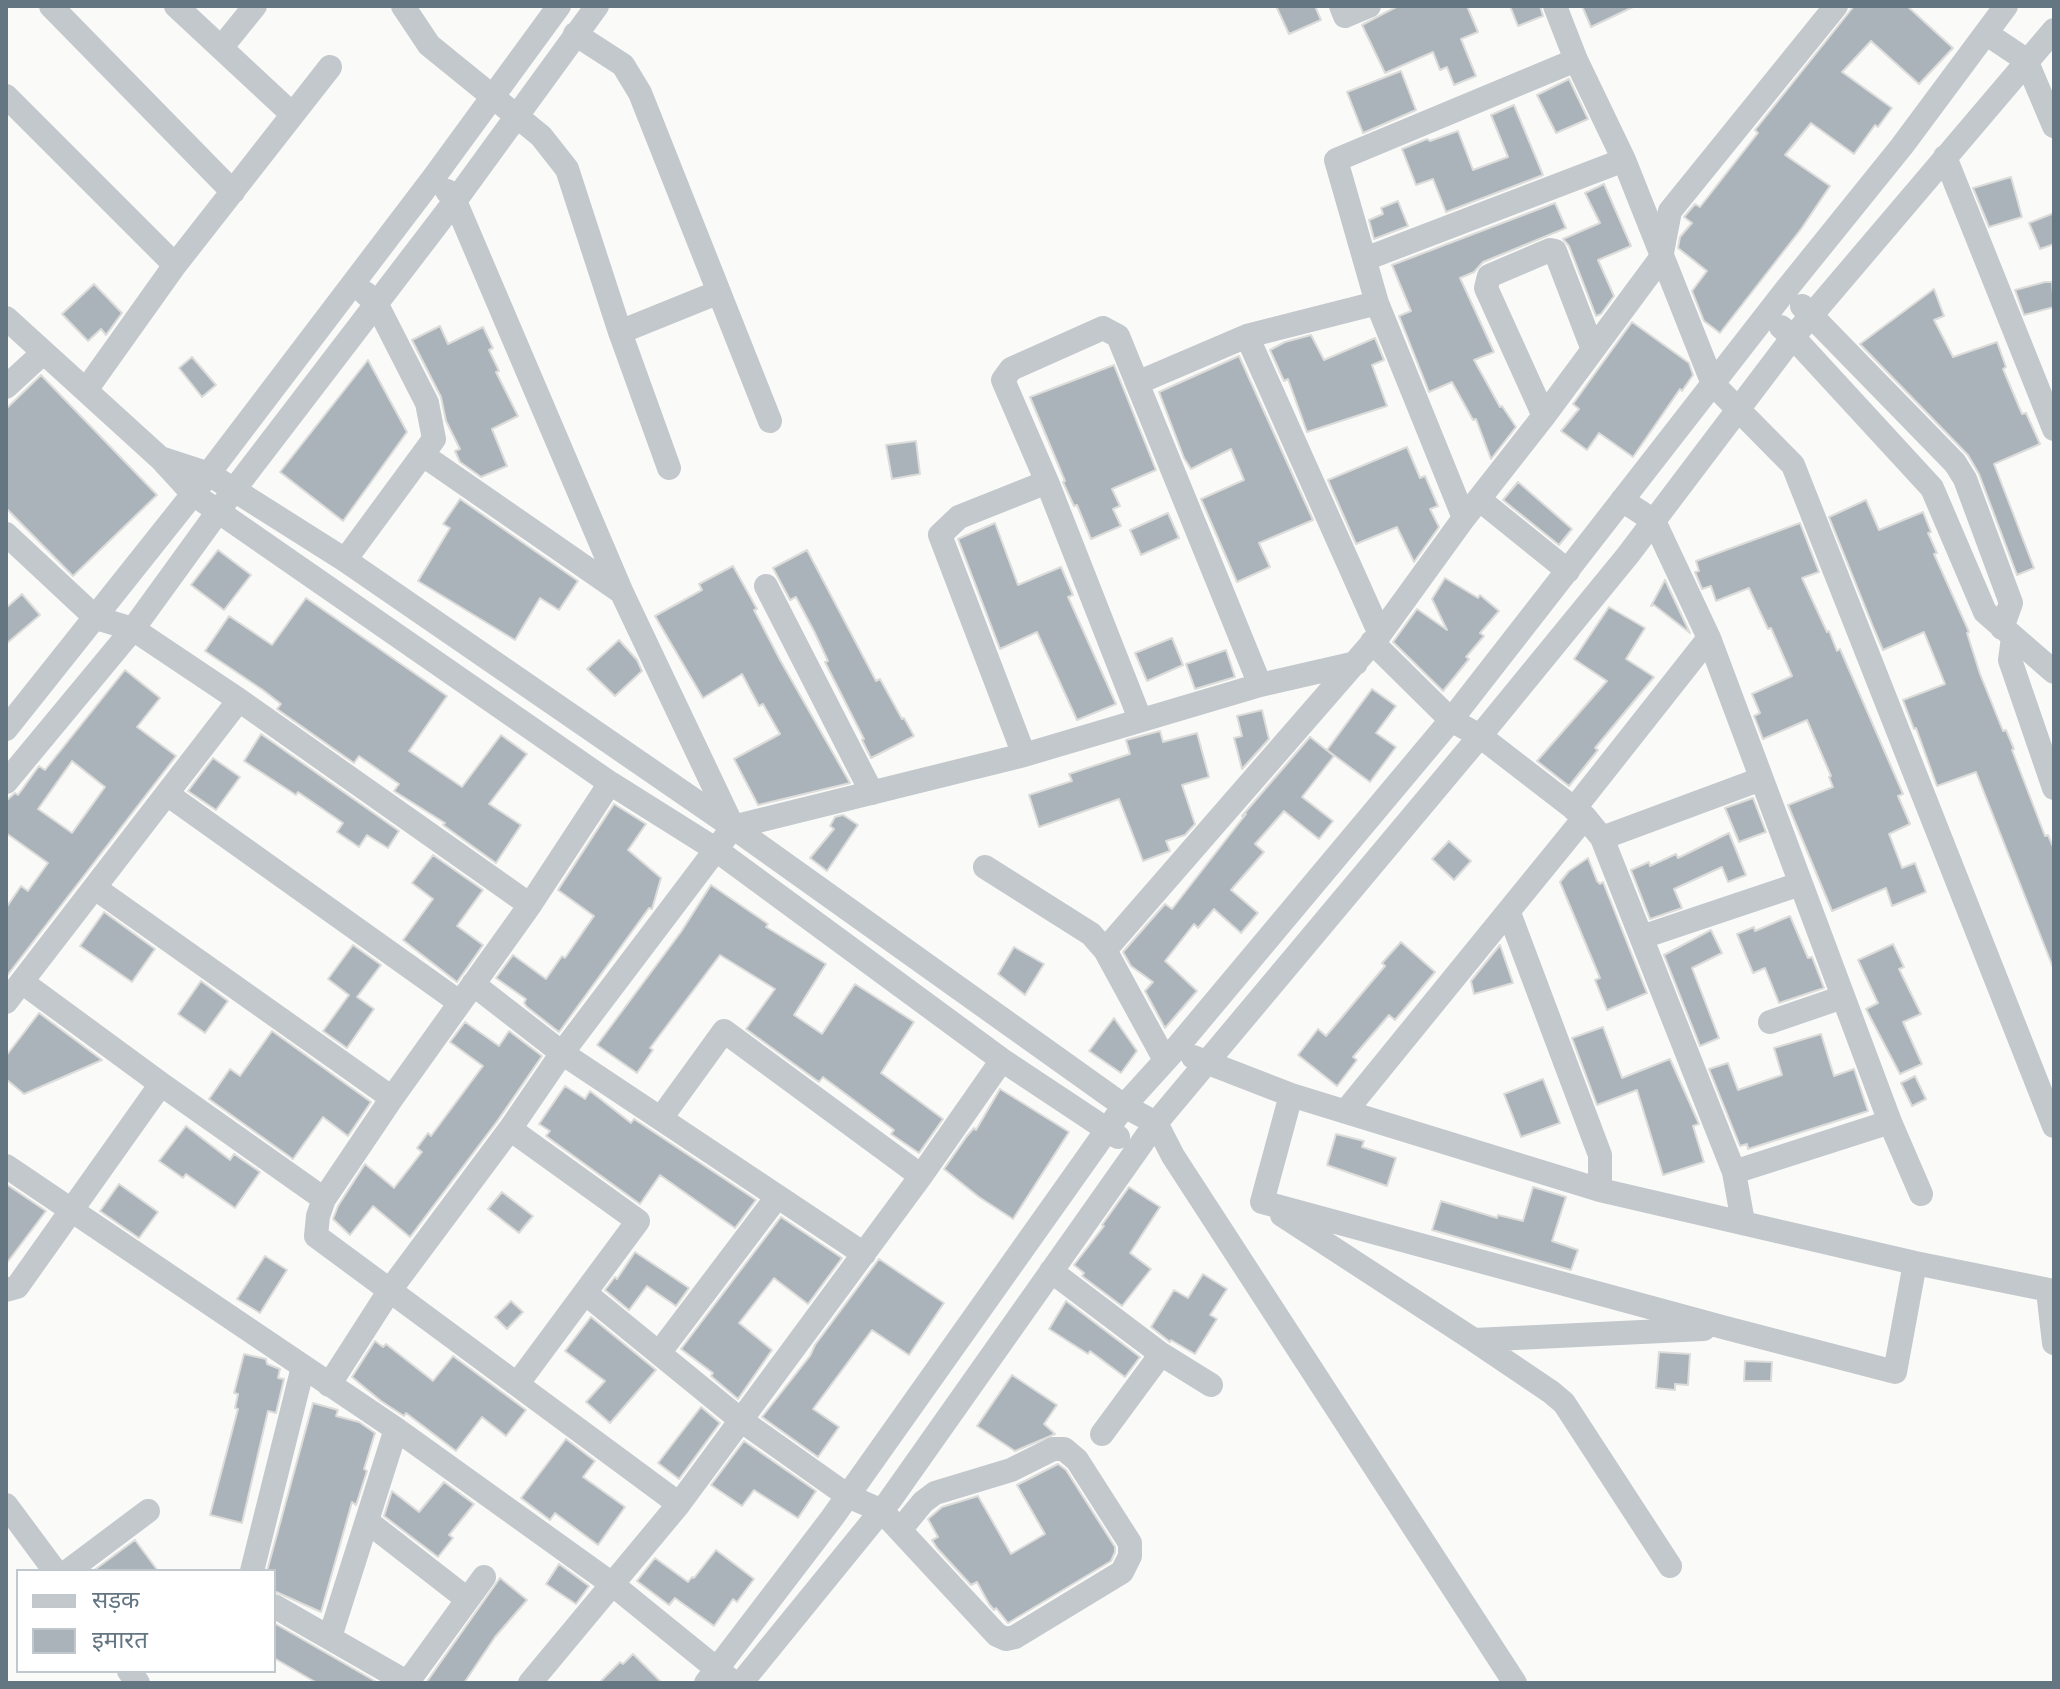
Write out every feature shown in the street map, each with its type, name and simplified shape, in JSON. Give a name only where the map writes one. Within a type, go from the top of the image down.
[{"type":"street","points":[[51,6],[233,192]]},
{"type":"street","points":[[176,6],[292,114]]},
{"type":"street","points":[[221,48],[255,6]]},
{"type":"street","points":[[403,6],[429,45],[541,136],[567,169],[620,332],[669,468]]},
{"type":"street","points":[[30,751],[6,730],[209,474],[559,6]]},
{"type":"street","points":[[6,782],[133,629],[233,491],[455,201],[597,6]]},
{"type":"street","points":[[1341,6],[1345,16],[1369,6]]},
{"type":"street","points":[[1555,6],[1576,60],[1624,160],[1713,384],[1793,465],[2054,1126]]},
{"type":"street","points":[[1105,950],[1376,638],[1661,258],[1670,211],[1836,6]]},
{"type":"street","points":[[725,1680],[848,1496],[1124,1106],[1451,720],[1785,291],[1893,158],[2006,6]]},
{"type":"street","points":[[725,1680],[882,1511],[1156,1123],[1480,736],[1654,521],[1793,337],[2054,30]]},
{"type":"street","points":[[575,34],[623,65],[640,93],[770,421]]},
{"type":"street","points":[[1987,34],[2026,60],[2054,126]]},
{"type":"street","points":[[1568,571],[1472,509],[1377,303],[1336,160],[1576,60]]},
{"type":"street","points":[[86,390],[175,265],[330,67]]},
{"type":"street","points":[[6,96],[175,265]]},
{"type":"street","points":[[1945,157],[2054,429]]},
{"type":"street","points":[[1365,259],[1624,160]]},
{"type":"street","points":[[434,177],[455,201],[622,593],[733,827]]},
{"type":"street","points":[[1544,416],[1486,288],[1489,276],[1550,250],[1555,251],[1593,350]]},
{"type":"street","points":[[345,560],[434,439],[427,403],[376,303],[354,283]]},
{"type":"street","points":[[1785,291],[1812,314],[1902,407],[1955,463],[1965,479],[2011,603],[2007,633],[2010,660],[2054,788]]},
{"type":"street","points":[[620,332],[719,292]]},
{"type":"street","points":[[1137,383],[1247,336],[1377,303]]},
{"type":"street","points":[[1766,316],[1793,337],[1932,488],[1985,612],[2054,675],[2021,697]]},
{"type":"street","points":[[6,318],[160,458],[193,494],[610,783],[715,849],[1002,1060],[1137,1149],[1173,1156]]},
{"type":"street","points":[[1140,719],[1047,482],[1003,380],[1011,369],[1103,328],[1118,336],[1260,685]]},
{"type":"street","points":[[1247,336],[1376,638],[1451,720],[1480,736],[1580,813],[1602,838],[1734,1172],[1743,1222]]},
{"type":"street","points":[[6,387],[43,353]]},
{"type":"street","points":[[1879,429],[1902,407]]},
{"type":"street","points":[[423,455],[622,593]]},
{"type":"street","points":[[160,458],[209,474],[345,560],[733,827],[1124,1106],[1156,1123],[1173,1156],[1508,1678]]},
{"type":"street","points":[[1024,755],[940,535],[959,517],[1047,482]]},
{"type":"street","points":[[1622,500],[1654,521],[1709,638],[1890,1122],[1921,1194]]},
{"type":"street","points":[[6,534],[96,618],[133,629],[530,905]]},
{"type":"street","points":[[766,586],[872,793]]},
{"type":"street","points":[[1345,1112],[1509,913],[1709,638]]},
{"type":"street","points":[[329,1385],[390,1290],[510,1129],[562,1053],[733,827],[1024,755],[1260,685],[1356,663]]},
{"type":"street","points":[[6,1002],[239,700]]},
{"type":"street","points":[[1602,838],[1761,779]]},
{"type":"street","points":[[610,783],[530,905],[324,1199],[316,1236],[679,1504]]},
{"type":"street","points":[[167,794],[864,1254]]},
{"type":"street","points":[[985,867],[1091,934],[1105,950],[1169,1056]]},
{"type":"street","points":[[1642,937],[1800,884]]},
{"type":"street","points":[[95,888],[392,1098]]},
{"type":"street","points":[[1509,913],[1600,1155],[1600,1190]]},
{"type":"street","points":[[22,982],[324,1199]]},
{"type":"street","points":[[1770,1022],[1843,997]]},
{"type":"street","points":[[661,1118],[724,1031],[921,1176]]},
{"type":"street","points":[[1169,1056],[1208,1061],[1291,1095],[1600,1190],[2051,1291],[2054,1343]]},
{"type":"street","points":[[530,1683],[679,1504],[742,1421],[1002,1060]]},
{"type":"street","points":[[6,1290],[17,1287],[161,1084]]},
{"type":"street","points":[[1262,1202],[1291,1095]]},
{"type":"street","points":[[1734,1172],[1890,1122]]},
{"type":"street","points":[[510,1129],[638,1221],[518,1383]]},
{"type":"street","points":[[6,1166],[396,1429],[612,1584],[725,1680]]},
{"type":"street","points":[[659,1353],[777,1197]]},
{"type":"street","points":[[1262,1202],[1895,1372],[1915,1263]]},
{"type":"street","points":[[1262,1202],[1474,1340],[1564,1403],[1670,1566]]},
{"type":"street","points":[[1051,1271],[1161,1354],[1211,1385]]},
{"type":"street","points":[[585,1293],[742,1421],[848,1496],[882,1511],[997,1635],[1006,1639],[1015,1637],[1122,1572],[1130,1556],[1130,1543],[1077,1460],[1064,1449],[1053,1449],[1011,1470],[935,1493],[923,1502],[900,1530]]},
{"type":"street","points":[[1474,1340],[1726,1328]]},
{"type":"street","points":[[1102,1434],[1161,1354]]},
{"type":"street","points":[[252,1569],[303,1367]]},
{"type":"street","points":[[330,1637],[396,1429]]},
{"type":"street","points":[[6,1505],[54,1569]]},
{"type":"street","points":[[71,1569],[148,1511]]},
{"type":"street","points":[[368,1522],[467,1599]]},
{"type":"street","points":[[276,1607],[408,1683],[484,1577]]},
{"type":"building","points":[[1276,6],[1315,6],[1321,20],[1289,34]]},
{"type":"building","points":[[1398,6],[1467,6],[1478,32],[1461,39],[1476,76],[1454,85],[1447,67],[1440,70],[1433,52],[1385,73],[1362,25]]},
{"type":"building","points":[[1510,6],[1540,6],[1543,16],[1518,26]]},
{"type":"building","points":[[1582,6],[1635,6],[1591,27]]},
{"type":"building","points":[[1854,6],[1907,6],[1953,48],[1919,84],[1871,41],[1842,72],[1892,108],[1854,154],[1811,123],[1785,155],[1830,186],[1801,229],[1720,333],[1704,321],[1692,291],[1707,271],[1678,248],[1680,237],[1692,223],[1684,217],[1695,204],[1700,207],[1758,133],[1755,130]]},
{"type":"building","points":[[1401,71],[1416,110],[1363,133],[1347,92]]},
{"type":"building","points":[[1569,79],[1588,119],[1556,133],[1537,95]]},
{"type":"building","points":[[1514,105],[1543,175],[1446,212],[1433,179],[1416,185],[1402,149],[1458,131],[1473,170],[1508,157],[1491,115]]},
{"type":"building","points":[[2011,177],[2022,217],[1989,227],[1973,188]]},
{"type":"building","points":[[1604,184],[1631,246],[1598,260],[1614,296],[1596,316],[1569,246],[1563,239],[1600,223],[1585,193]]},
{"type":"building","points":[[1398,201],[1408,226],[1374,239],[1369,220],[1383,214],[1381,208]]},
{"type":"building","points":[[1555,203],[1566,228],[1483,262],[1474,272],[1460,278],[1494,352],[1474,360],[1500,407],[1516,427],[1491,459],[1476,419],[1473,420],[1452,382],[1429,392],[1399,316],[1411,311],[1392,265]]},
{"type":"building","points":[[2054,213],[2054,244],[2040,249],[2029,223]]},
{"type":"building","points":[[2052,282],[2054,307],[2024,315],[2015,290]]},
{"type":"building","points":[[94,284],[122,313],[106,335],[101,329],[88,341],[62,314]]},
{"type":"building","points":[[1934,289],[1944,316],[1934,320],[1953,357],[1997,342],[2006,367],[2003,369],[2022,414],[2026,413],[2040,444],[1994,464],[2034,568],[2017,575],[1979,474],[1968,455],[1860,344]]},
{"type":"building","points":[[1632,322],[1689,363],[1693,375],[1633,457],[1599,433],[1587,450],[1561,431],[1579,409],[1573,404]]},
{"type":"building","points":[[440,326],[448,344],[483,327],[493,348],[489,350],[499,371],[496,372],[518,416],[492,429],[507,466],[481,477],[460,462],[455,451],[460,449],[446,421],[441,397],[412,340]]},
{"type":"building","points":[[1311,335],[1324,360],[1375,338],[1384,360],[1372,365],[1387,406],[1307,432],[1288,379],[1284,381],[1270,350]]},
{"type":"building","points":[[1239,356],[1313,520],[1259,543],[1270,567],[1237,582],[1201,499],[1244,480],[1231,449],[1191,469],[1159,392]]},
{"type":"building","points":[[192,357],[216,385],[202,397],[179,368]]},
{"type":"building","points":[[368,360],[407,432],[343,521],[280,472]]},
{"type":"building","points":[[1114,365],[1156,470],[1112,489],[1120,506],[1113,509],[1121,526],[1091,539],[1077,505],[1074,506],[1063,482],[1030,397]]},
{"type":"building","points":[[41,375],[157,495],[73,576],[6,508],[6,409]]},
{"type":"building","points":[[916,441],[920,474],[892,479],[886,445]]},
{"type":"building","points":[[1407,447],[1420,478],[1425,476],[1438,506],[1430,509],[1439,527],[1414,562],[1397,527],[1356,544],[1328,480]]},
{"type":"building","points":[[1518,482],[1572,529],[1559,545],[1503,500]]},
{"type":"building","points":[[460,499],[578,581],[559,610],[540,598],[515,640],[418,581],[450,528],[443,524]]},
{"type":"building","points":[[1866,500],[1879,530],[1923,512],[1931,532],[1928,533],[1937,553],[1934,554],[1969,632],[1980,674],[2003,731],[2006,730],[2014,749],[2045,836],[2048,835],[2054,849],[2054,970],[1976,772],[1937,786],[1914,729],[1903,700],[1945,684],[1924,632],[1883,650],[1829,517]]},
{"type":"building","points":[[1168,513],[1179,538],[1141,555],[1130,530]]},
{"type":"building","points":[[995,523],[1018,585],[1061,567],[1073,595],[1068,597],[1116,704],[1077,720],[1037,632],[1000,649],[958,539]]},
{"type":"building","points":[[1800,523],[1819,572],[1802,578],[1837,651],[1840,649],[1903,794],[1898,796],[1910,824],[1889,834],[1902,868],[1915,863],[1926,892],[1892,906],[1886,888],[1832,911],[1788,805],[1833,787],[1831,776],[1807,720],[1763,739],[1754,716],[1760,713],[1752,694],[1792,676],[1749,588],[1716,601],[1711,586],[1702,589],[1695,572],[1699,571],[1696,561]]},
{"type":"building","points":[[218,550],[251,575],[224,610],[191,585]]},
{"type":"building","points":[[807,550],[876,681],[880,679],[914,736],[871,758],[825,662],[828,661],[814,631],[796,597],[790,600],[773,568]]},
{"type":"building","points":[[733,566],[780,660],[850,783],[758,805],[734,759],[780,734],[763,704],[759,706],[742,674],[703,698],[655,616],[702,590],[699,584]]},
{"type":"building","points":[[1445,578],[1478,598],[1480,595],[1499,611],[1480,633],[1484,636],[1466,657],[1469,659],[1443,691],[1393,642],[1417,609],[1447,630],[1432,599]]},
{"type":"building","points":[[1665,580],[1690,633],[1654,605],[1651,606]]},
{"type":"building","points":[[22,594],[40,615],[6,644],[6,608]]},
{"type":"building","points":[[306,598],[447,696],[409,751],[462,787],[501,735],[527,754],[489,804],[521,825],[496,863],[443,825],[445,823],[394,791],[399,784],[359,756],[354,763],[277,709],[281,704],[263,690],[205,651],[229,616],[272,645]]},
{"type":"building","points":[[1609,607],[1645,628],[1626,659],[1654,677],[1595,748],[1598,750],[1569,786],[1537,761],[1607,681],[1574,659]]},
{"type":"building","points":[[1172,638],[1183,665],[1147,681],[1135,653]]},
{"type":"building","points":[[619,640],[637,660],[642,671],[615,696],[587,669]]},
{"type":"building","points":[[1226,650],[1235,677],[1195,689],[1186,664]]},
{"type":"building","points":[[125,670],[160,698],[137,727],[176,756],[6,977],[6,908],[21,886],[28,891],[48,863],[6,833],[6,801],[15,793],[18,795],[39,766],[45,770]],"holes":[[[72,761],[105,787],[72,833],[38,809]]]},
{"type":"building","points":[[1372,689],[1396,706],[1376,733],[1396,747],[1370,782],[1327,750]]},
{"type":"building","points":[[1262,710],[1269,739],[1242,769],[1234,738],[1242,736],[1237,716]]},
{"type":"building","points":[[1160,731],[1163,742],[1197,733],[1209,777],[1182,785],[1195,824],[1185,835],[1166,841],[1170,851],[1143,861],[1119,799],[1039,827],[1029,795],[1072,781],[1069,774],[1130,754],[1126,740]]},
{"type":"building","points":[[261,734],[399,831],[388,848],[367,835],[359,847],[337,832],[343,823],[244,761]]},
{"type":"building","points":[[1310,737],[1334,756],[1302,797],[1333,821],[1319,839],[1284,811],[1255,844],[1264,852],[1231,890],[1258,913],[1241,933],[1214,909],[1198,928],[1194,924],[1165,961],[1197,991],[1165,1028],[1145,991],[1153,982],[1131,966],[1123,952],[1165,904],[1172,909],[1246,814],[1242,816]]},
{"type":"building","points":[[213,758],[240,777],[216,810],[188,791]]},
{"type":"building","points":[[1753,798],[1766,832],[1739,842],[1725,808]]},
{"type":"building","points":[[614,804],[646,824],[628,850],[661,878],[652,909],[649,908],[559,1032],[527,1007],[524,1003],[526,999],[496,978],[513,955],[546,979],[594,916],[558,890]]},
{"type":"building","points":[[843,815],[858,825],[827,871],[810,858],[834,829],[830,826],[835,817]]},
{"type":"building","points":[[1729,833],[1746,875],[1728,882],[1722,867],[1674,889],[1682,908],[1650,919],[1631,870],[1649,862],[1650,866],[1676,854],[1678,858]]},
{"type":"building","points":[[1449,841],[1471,861],[1454,880],[1432,859]]},
{"type":"building","points":[[433,855],[483,890],[457,926],[483,945],[457,982],[403,940],[433,899],[412,883]]},
{"type":"building","points":[[1588,858],[1597,881],[1600,884],[1603,882],[1647,993],[1607,1010],[1595,980],[1600,978],[1560,882],[1569,871]]},
{"type":"building","points":[[711,885],[768,924],[766,927],[826,964],[794,1015],[822,1034],[855,984],[914,1022],[881,1073],[943,1119],[919,1153],[891,1134],[894,1130],[823,1077],[819,1082],[746,1029],[775,989],[720,955],[650,1048],[653,1050],[637,1073],[597,1045],[681,932]]},
{"type":"building","points":[[104,912],[155,949],[132,982],[80,946]]},
{"type":"building","points":[[1790,916],[1824,988],[1779,1003],[1765,968],[1753,973],[1737,934],[1754,927],[1755,931]]},
{"type":"building","points":[[1711,930],[1722,953],[1692,968],[1719,1038],[1700,1046],[1664,955]]},
{"type":"building","points":[[1401,942],[1435,972],[1395,1020],[1389,1015],[1353,1057],[1357,1060],[1337,1086],[1298,1055],[1318,1029],[1326,1036],[1385,966],[1382,963]]},
{"type":"building","points":[[1893,944],[1904,967],[1899,969],[1921,1014],[1903,1022],[1922,1064],[1900,1074],[1866,1009],[1878,1003],[1858,960]]},
{"type":"building","points":[[353,945],[381,965],[357,997],[374,1009],[347,1048],[323,1031],[349,995],[328,979]]},
{"type":"building","points":[[1500,945],[1513,983],[1474,994],[1471,981]]},
{"type":"building","points":[[1014,947],[1044,964],[1025,995],[998,974]]},
{"type":"building","points":[[201,981],[228,1001],[205,1033],[178,1014]]},
{"type":"building","points":[[39,1013],[102,1060],[24,1094],[6,1079],[6,1056]]},
{"type":"building","points":[[1114,1018],[1137,1051],[1121,1073],[1089,1051]]},
{"type":"building","points":[[465,1022],[499,1046],[509,1031],[542,1056],[410,1237],[373,1206],[350,1235],[333,1219],[365,1164],[394,1188],[422,1152],[417,1148],[428,1133],[431,1136],[483,1066],[450,1042]]},
{"type":"building","points":[[1603,1027],[1622,1078],[1670,1059],[1699,1124],[1693,1126],[1704,1162],[1663,1175],[1637,1090],[1597,1105],[1572,1038]]},
{"type":"building","points":[[272,1031],[371,1102],[348,1136],[323,1117],[293,1159],[209,1099],[230,1069],[240,1076]]},
{"type":"building","points":[[1821,1034],[1834,1076],[1854,1069],[1868,1111],[1748,1149],[1747,1144],[1740,1146],[1709,1069],[1728,1063],[1738,1090],[1782,1075],[1774,1048]]},
{"type":"building","points":[[1915,1076],[1926,1099],[1912,1106],[1901,1083]]},
{"type":"building","points":[[1543,1079],[1560,1123],[1521,1137],[1504,1094]]},
{"type":"building","points":[[565,1086],[585,1099],[590,1091],[631,1123],[634,1119],[756,1200],[735,1228],[660,1175],[640,1204],[546,1136],[550,1131],[539,1124]]},
{"type":"building","points":[[1000,1089],[1069,1132],[1013,1219],[944,1169],[967,1136],[974,1128],[976,1130]]},
{"type":"building","points":[[186,1126],[230,1160],[234,1154],[260,1172],[235,1208],[186,1174],[183,1178],[159,1161]]},
{"type":"building","points":[[1336,1134],[1364,1141],[1362,1147],[1396,1158],[1387,1186],[1327,1165]]},
{"type":"building","points":[[6,1184],[46,1211],[6,1264]]},
{"type":"building","points":[[119,1184],[158,1212],[139,1238],[100,1211]]},
{"type":"building","points":[[1129,1187],[1160,1207],[1130,1253],[1151,1269],[1122,1306],[1082,1276],[1084,1273],[1074,1265]]},
{"type":"building","points":[[1533,1187],[1566,1197],[1552,1241],[1578,1250],[1571,1270],[1432,1230],[1441,1201],[1497,1218],[1498,1215],[1523,1221]]},
{"type":"building","points":[[502,1192],[533,1216],[519,1233],[488,1209]]},
{"type":"building","points":[[781,1217],[842,1258],[808,1304],[774,1278],[739,1323],[772,1350],[738,1399],[711,1376],[713,1373],[681,1349]]},
{"type":"building","points":[[635,1252],[689,1288],[676,1306],[647,1286],[629,1310],[605,1290],[615,1277],[617,1279]]},
{"type":"building","points":[[265,1256],[287,1270],[260,1313],[237,1299]]},
{"type":"building","points":[[879,1259],[944,1303],[909,1355],[872,1330],[813,1409],[839,1427],[818,1457],[762,1417]]},
{"type":"building","points":[[1203,1274],[1227,1289],[1210,1315],[1217,1319],[1195,1354],[1170,1342],[1151,1327],[1174,1290],[1188,1298]]},
{"type":"building","points":[[511,1301],[523,1312],[507,1329],[495,1317]]},
{"type":"building","points":[[1066,1301],[1140,1357],[1125,1377],[1090,1351],[1088,1354],[1049,1329]]},
{"type":"building","points":[[591,1317],[656,1370],[610,1423],[586,1402],[605,1381],[565,1351]]},
{"type":"building","points":[[375,1341],[383,1347],[386,1344],[433,1381],[453,1356],[526,1410],[506,1436],[482,1417],[456,1451],[406,1413],[404,1416],[381,1401],[352,1377]]},
{"type":"building","points":[[1659,1352],[1690,1354],[1688,1385],[1675,1384],[1675,1390],[1656,1388]]},
{"type":"building","points":[[244,1354],[266,1359],[267,1364],[280,1369],[278,1378],[284,1379],[276,1413],[268,1411],[242,1523],[210,1515],[238,1409],[235,1408],[238,1394],[234,1393]]},
{"type":"building","points":[[1745,1361],[1772,1362],[1771,1381],[1744,1381]]},
{"type":"building","points":[[1012,1375],[1057,1405],[1044,1424],[1055,1434],[1015,1451],[977,1426]]},
{"type":"building","points":[[313,1403],[338,1410],[336,1416],[359,1422],[375,1433],[364,1469],[367,1471],[356,1505],[352,1502],[321,1612],[276,1592],[276,1569],[268,1569]]},
{"type":"building","points":[[701,1407],[720,1423],[679,1479],[658,1463]]},
{"type":"building","points":[[566,1439],[595,1461],[583,1477],[625,1507],[598,1545],[555,1513],[550,1520],[521,1498]]},
{"type":"building","points":[[744,1441],[816,1491],[798,1518],[754,1490],[742,1506],[711,1485]]},
{"type":"building","points":[[1058,1464],[1066,1470],[1115,1547],[1115,1552],[1111,1561],[1008,1623],[989,1604],[977,1582],[971,1585],[937,1548],[932,1540],[938,1537],[928,1519],[942,1507],[978,1496],[1011,1554],[1045,1534],[1017,1485]]},
{"type":"building","points":[[444,1482],[474,1504],[449,1535],[453,1538],[438,1557],[384,1516],[392,1491],[419,1512]]},
{"type":"building","points":[[135,1540],[157,1569],[96,1569]]},
{"type":"building","points":[[716,1550],[754,1579],[737,1602],[733,1599],[714,1626],[675,1598],[669,1605],[637,1581],[655,1558],[688,1582]]},
{"type":"building","points":[[559,1564],[589,1586],[576,1604],[546,1584]]},
{"type":"building","points":[[500,1578],[527,1600],[495,1637],[464,1683],[426,1683]]},
{"type":"building","points":[[276,1624],[378,1683],[317,1683],[276,1659]]},
{"type":"building","points":[[633,1654],[662,1683],[599,1683],[620,1662],[623,1664]]}]
